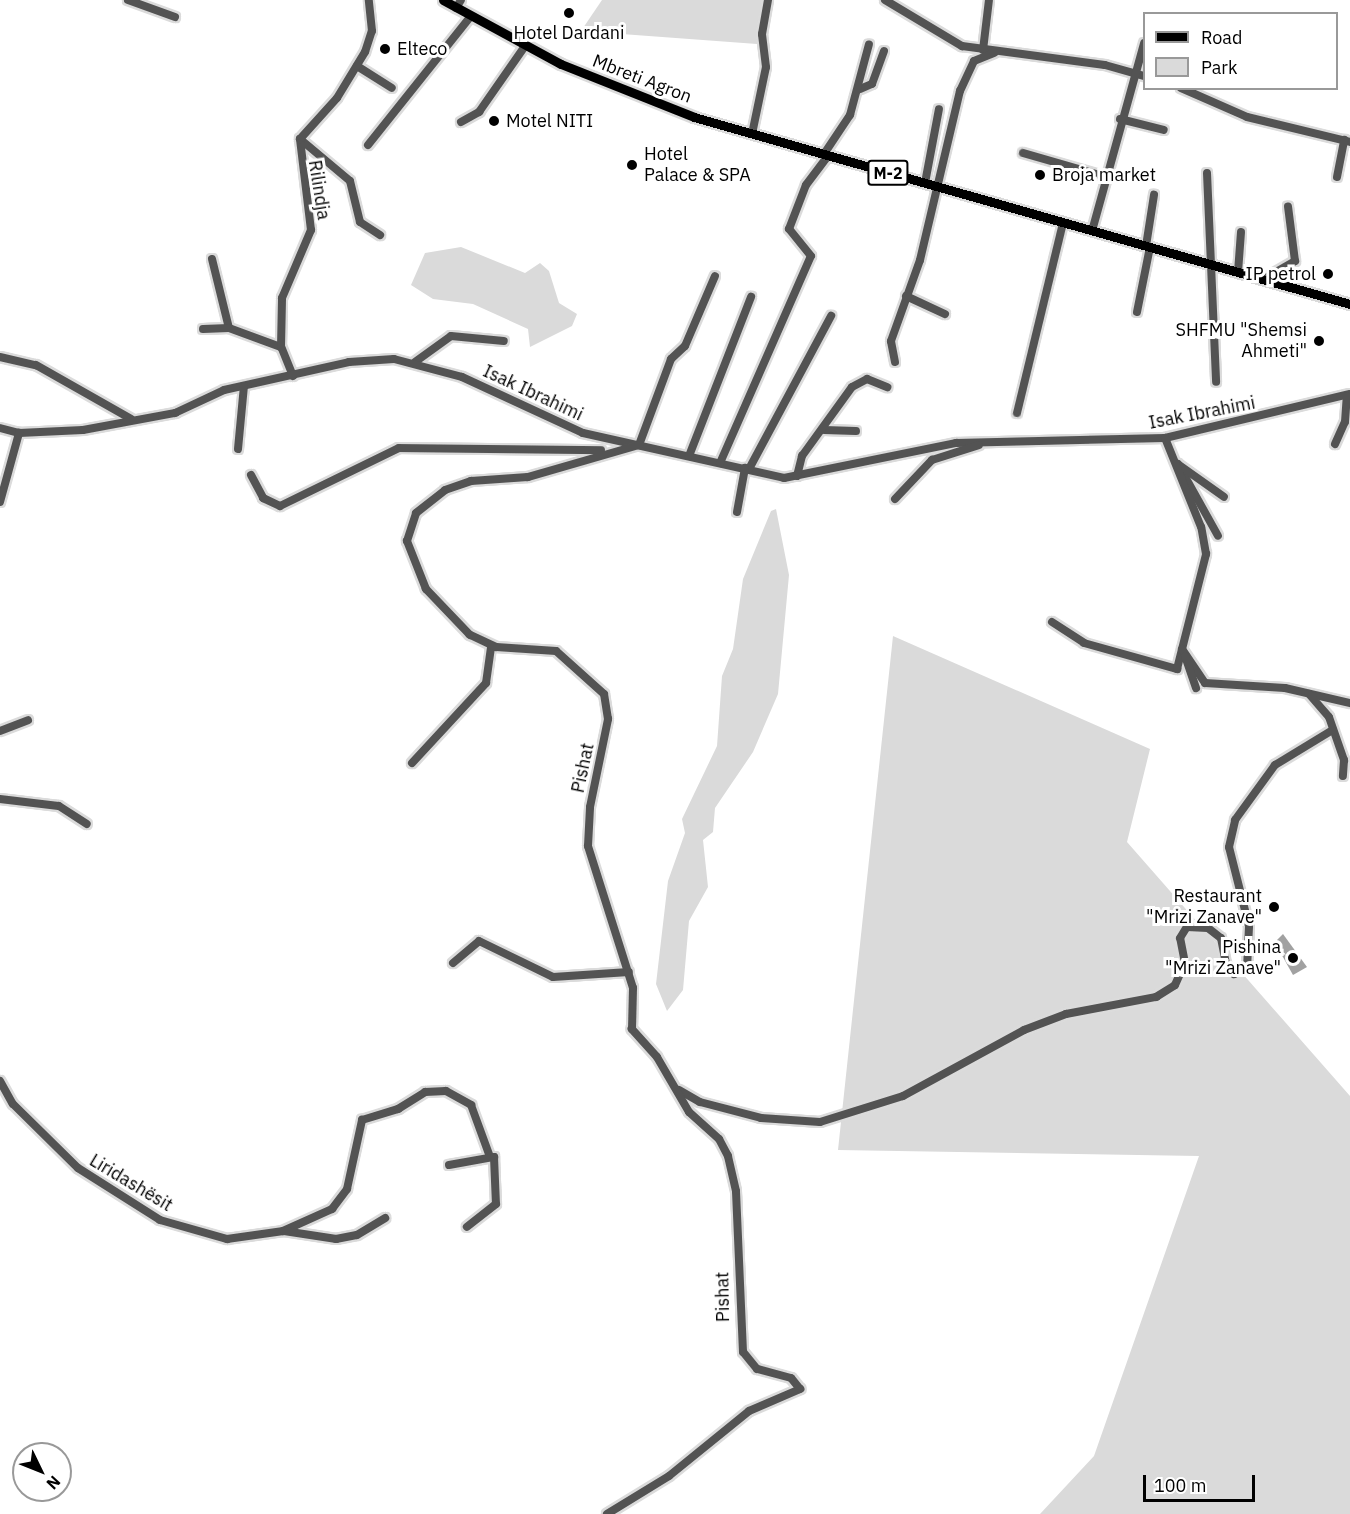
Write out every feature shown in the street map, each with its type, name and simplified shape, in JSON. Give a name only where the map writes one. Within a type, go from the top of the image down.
[{"type":"main road","name":"Mbreti Agron","points":[[453,2],[471,16],[525,46],[627,93],[752,134],[1350,304]]},
{"type":"street","points":[[128,0],[175,17]]},
{"type":"street","name":"Rilindja","points":[[293,376],[281,347],[284,288],[310,236],[300,139],[357,66],[372,31],[369,0]]},
{"type":"street","points":[[752,134],[766,67],[762,34],[768,0]]},
{"type":"street","points":[[885,0],[962,46],[1143,76]]},
{"type":"street","points":[[983,50],[989,0]]},
{"type":"street","points":[[368,145],[471,16]]},
{"type":"street","points":[[720,463],[811,256],[789,229],[806,185],[846,124],[860,89],[869,44]]},
{"type":"street","points":[[461,122],[479,112],[525,46]]},
{"type":"street","points":[[1092,231],[1103,176],[1143,46]]},
{"type":"street","points":[[860,89],[872,84],[884,51]]},
{"type":"street","points":[[895,362],[890,347],[939,188],[965,78],[974,61],[994,52]]},
{"type":"street","points":[[357,66],[392,88]]},
{"type":"street","points":[[1186,90],[1247,117],[1347,141],[1337,177]]},
{"type":"street","points":[[925,183],[939,110]]},
{"type":"street","points":[[1120,119],[1164,130]]},
{"type":"street","name":"Rilindja","points":[[300,139],[326,155],[350,181],[360,222],[380,235]]},
{"type":"street","points":[[1023,153],[1103,176]]},
{"type":"street","points":[[1208,173],[1209,264],[1216,382]]},
{"type":"street","points":[[1137,312],[1154,195]]},
{"type":"street","points":[[1264,279],[1295,261],[1288,206]]},
{"type":"street","points":[[1017,413],[1063,223]]},
{"type":"street","points":[[1238,272],[1241,232]]},
{"type":"street","points":[[212,260],[229,328]]},
{"type":"street","points":[[639,445],[671,359],[685,346],[715,276]]},
{"type":"street","points":[[906,296],[945,314]]},
{"type":"street","points":[[689,456],[751,297]]},
{"type":"street","points":[[737,513],[747,468],[831,316]]},
{"type":"street","points":[[203,329],[229,328],[281,347]]},
{"type":"street","name":"Isak Ibrahimi","points":[[415,362],[451,336],[504,341]]},
{"type":"street","points":[[0,357],[36,365],[131,419]]},
{"type":"street","name":"Isak Ibrahimi","points":[[0,428],[19,433],[83,430],[131,419],[185,411],[244,386],[366,359],[415,362],[462,377],[565,427],[720,463],[796,476],[989,441],[1165,438],[1348,395],[1346,417],[1335,444]]},
{"type":"street","points":[[796,476],[802,456],[861,381],[887,387]]},
{"type":"street","points":[[238,449],[244,386]]},
{"type":"street","points":[[824,430],[856,431]]},
{"type":"street","points":[[0,502],[19,433]]},
{"type":"street","points":[[1052,622],[1084,643],[1171,671],[1182,649],[1203,572],[1205,544],[1165,438]]},
{"type":"street","name":"Isak Ibrahimi","points":[[895,499],[932,459],[989,441]]},
{"type":"street","name":"Pishat","points":[[607,1514],[669,1476],[749,1411],[800,1389],[791,1378],[757,1369],[743,1352],[732,1167],[719,1139],[689,1112],[678,1090],[632,1029],[629,972],[588,846],[590,807],[608,719],[604,694],[556,651],[491,646],[461,627],[426,589],[407,548],[411,520],[429,499],[457,485],[528,477],[606,451],[639,445]]},
{"type":"street","name":"Pishat","points":[[251,476],[263,498],[284,506],[399,448],[606,451]]},
{"type":"street","points":[[1170,456],[1224,497]]},
{"type":"street","points":[[1178,464],[1218,536]]},
{"type":"street","points":[[412,764],[486,683],[491,646]]},
{"type":"street","points":[[1182,649],[1196,688]]},
{"type":"street","points":[[1182,649],[1205,683],[1305,692],[1350,703]]},
{"type":"street","points":[[1305,692],[1327,713],[1344,760],[1343,776]]},
{"type":"street","points":[[0,731],[28,720]]},
{"type":"street","points":[[678,1090],[700,1102],[760,1118],[820,1122],[903,1096],[1024,1029],[1066,1014],[1156,997],[1174,985],[1185,963],[1180,938],[1187,927],[1208,928],[1221,938],[1226,964],[1234,974],[1247,969],[1249,926],[1229,847],[1235,820],[1275,765],[1297,747],[1332,731]]},
{"type":"street","points":[[0,799],[59,806],[87,824]]},
{"type":"street","points":[[453,963],[479,941],[553,977],[629,972]]},
{"type":"street","name":"Liridashësit","points":[[0,1082],[13,1104],[70,1162],[160,1220],[237,1240],[283,1231],[342,1199],[364,1118],[398,1109],[424,1092],[446,1091],[471,1105],[490,1157]]},
{"type":"street","points":[[449,1165],[490,1157],[496,1204],[467,1227]]},
{"type":"street","name":"Liridashësit","points":[[283,1231],[328,1240],[357,1235],[385,1218]]},
{"type":"green space","points":[[602,0],[762,0],[757,44],[581,31]]},
{"type":"green space","points":[[461,247],[525,273],[540,263],[549,271],[559,303],[577,314],[572,326],[530,347],[528,329],[473,304],[433,299],[411,285],[425,253]]},
{"type":"green space","points":[[776,509],[789,575],[778,694],[753,752],[715,808],[713,832],[703,840],[708,887],[689,921],[683,990],[667,1011],[656,984],[668,881],[685,833],[682,819],[717,746],[722,676],[733,649],[743,579],[771,511]]},
{"type":"green space","points":[[893,636],[1150,749],[1127,842],[1350,1096],[1350,1514],[1040,1514],[1094,1456],[1199,1156],[838,1150]]},
{"type":"shaded area","name":"Pishina \"Mrizi Zanave\"","points":[[1283,934],[1307,967],[1293,975],[1279,950],[1277,940]]},
{"type":"place","name":"Hotel Dardani","points":[[569,13]]},
{"type":"place","name":"Elteco","points":[[385,49]]},
{"type":"place","name":"Motel NITI","points":[[494,121]]},
{"type":"place","name":"Hotel Palace & SPA","points":[[632,165]]},
{"type":"place","name":"Broja market","points":[[1040,175]]},
{"type":"place","name":"IP petrol","points":[[1328,274]]},
{"type":"place","name":"SHFMU \"Shemsi Ahmeti\"","points":[[1319,341]]},
{"type":"place","name":"Restaurant \"Mrizi Zanave\"","points":[[1274,907]]},
{"type":"place","name":"Pishina \"Mrizi Zanave\"","points":[[1293,958]]}]
